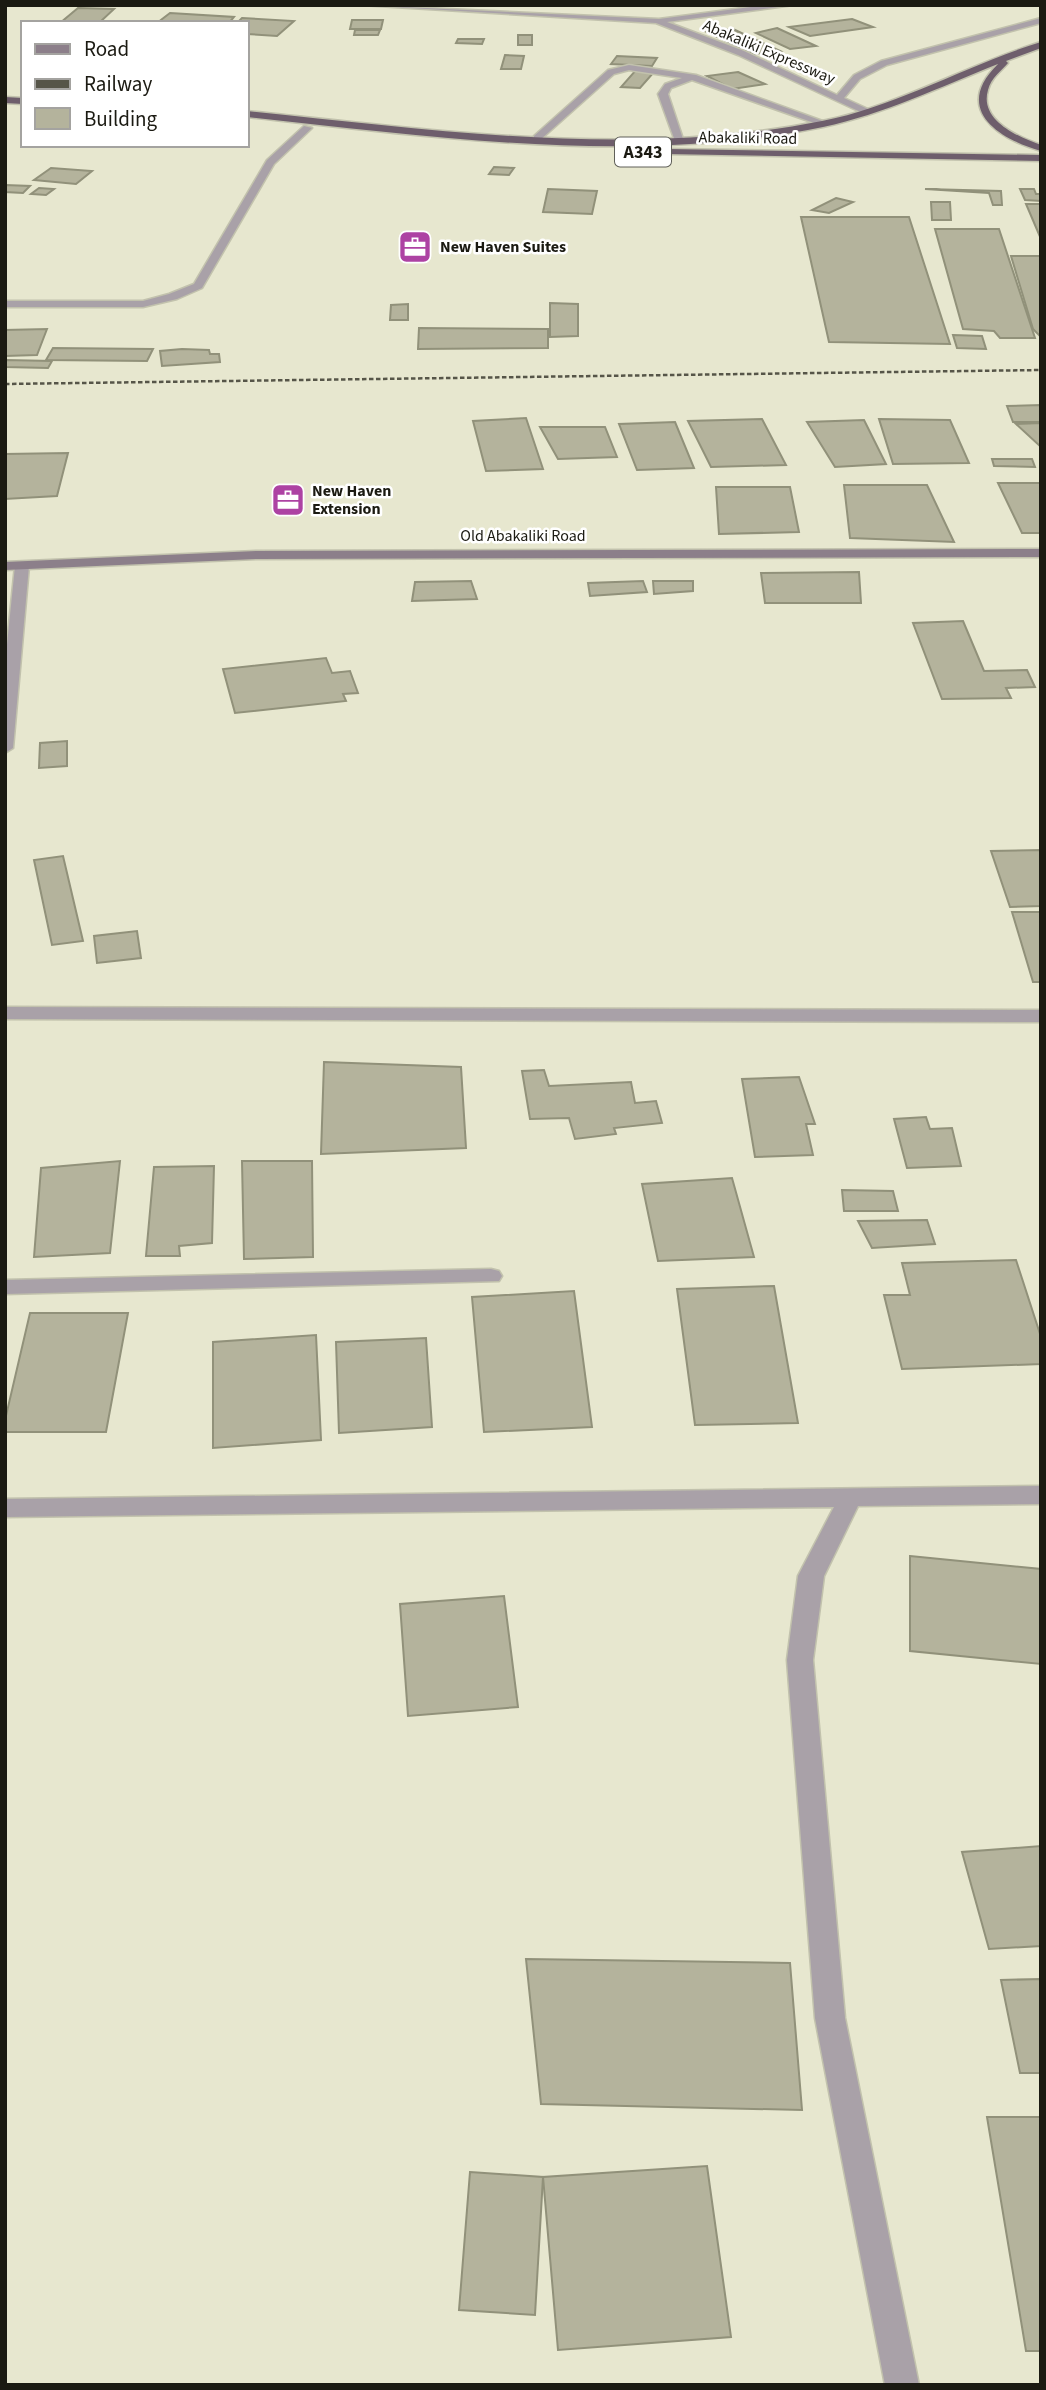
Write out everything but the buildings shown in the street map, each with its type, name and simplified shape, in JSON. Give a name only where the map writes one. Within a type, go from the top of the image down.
[{"type":"highway","name":"A343","points":[[248,114],[537,138],[624,141],[744,135],[823,123],[867,112],[1041,45]]},
{"type":"highway","name":"A343","points":[[1011,57],[987,77],[984,97],[988,119],[1006,136],[1041,148]]},
{"type":"highway","name":"Abakaliki Road","points":[[248,122],[605,150],[1041,159]]},
{"type":"main road","name":"Old Abakaliki Road","points":[[5,566],[283,555],[1041,553]]},
{"type":"street","name":"Abakaliki Expressway","points":[[365,5],[541,12],[657,21],[741,53],[867,112]]},
{"type":"street","points":[[633,10],[657,21],[789,5]]},
{"type":"street","points":[[839,98],[857,77],[884,63],[1041,20]]},
{"type":"street","points":[[537,138],[617,69],[645,69],[693,77],[823,123]]},
{"type":"street","points":[[678,139],[663,94],[668,86],[693,77]]},
{"type":"street","points":[[5,304],[143,304],[173,298],[198,286],[270,162],[307,128]]},
{"type":"street","points":[[5,748],[22,566]]},
{"type":"street","points":[[5,1013],[1041,1016]]},
{"type":"street","points":[[5,1287],[491,1276]]},
{"type":"street","points":[[5,1508],[1041,1495]]},
{"type":"street","points":[[850,1499],[811,1576],[800,1660],[831,2018],[902,2385]]},
{"type":"railway","points":[[5,384],[1041,370]]},
{"type":"place","name":"New Haven Suites","points":[[415,247]]},
{"type":"place","name":"New Haven Extension","points":[[288,500]]}]
